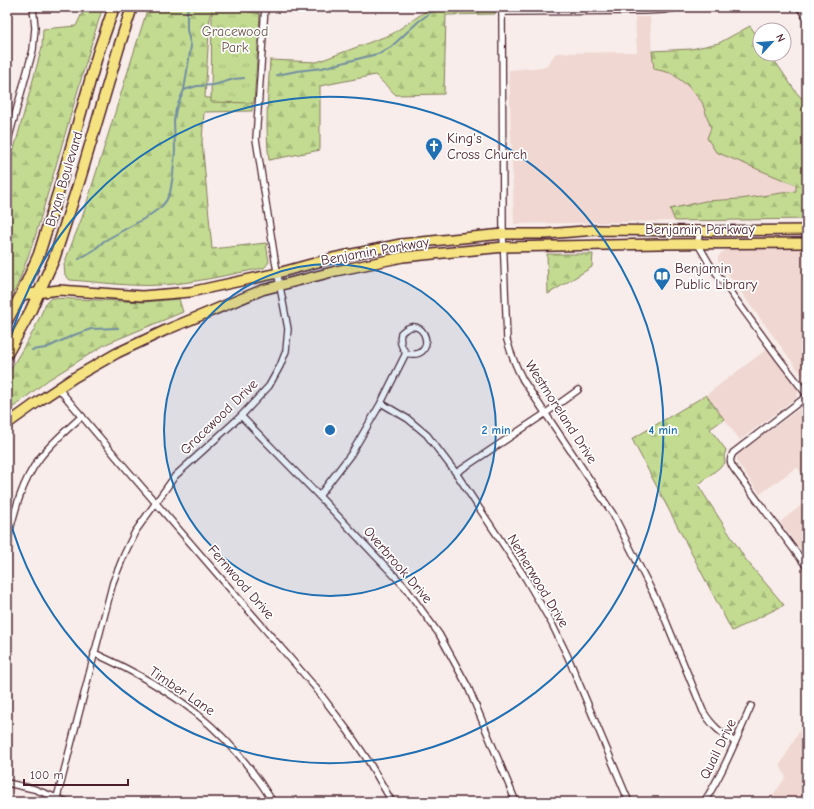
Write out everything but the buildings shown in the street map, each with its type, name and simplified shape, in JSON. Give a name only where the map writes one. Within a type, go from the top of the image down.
[{"type":"highway","name":"Bryan Boulevard","points":[[21,295],[39,254],[98,54],[114,7]]},
{"type":"highway","name":"Bryan Boulevard","points":[[7,354],[30,312],[54,259],[132,7]]},
{"type":"highway","points":[[7,321],[21,295]]},
{"type":"main road","points":[[801,7],[807,16]]},
{"type":"main road","name":"Benjamin Parkway","points":[[21,295],[59,290],[142,296],[190,292],[278,273],[332,258],[401,244],[503,234],[546,234],[596,230],[807,230]]},
{"type":"main road","name":"Benjamin Parkway","points":[[7,424],[58,388],[117,353],[166,330],[262,290],[336,271],[403,257],[504,247],[807,242]]},
{"type":"street","points":[[7,141],[33,50],[35,28],[33,7]]},
{"type":"street","name":"Gracewood Drive","points":[[57,797],[106,607],[116,575],[135,532],[174,476],[241,416],[268,386],[280,366],[286,351],[288,329],[256,139],[256,118],[265,7]]},
{"type":"street","points":[[502,9],[644,11],[681,7]]},
{"type":"street","name":"Westmoreland Drive","points":[[502,9],[503,234],[507,340],[510,352],[523,380],[617,521],[661,609],[703,711],[717,730],[735,742]]},
{"type":"street","points":[[699,231],[698,244],[717,274],[807,396],[733,453],[730,458],[734,469],[807,567]]},
{"type":"street","points":[[408,328],[418,328],[426,336],[427,342],[425,347],[421,352],[416,354],[406,353],[400,342],[401,333],[408,328]]},
{"type":"street","points":[[319,496],[351,454],[381,404],[406,353]]},
{"type":"street","name":"Fernwood Drive","points":[[58,388],[315,687],[369,762],[392,802]]},
{"type":"street","points":[[456,473],[578,390]]},
{"type":"street","name":"Netherwood Drive","points":[[381,404],[408,419],[427,435],[456,473],[526,579],[552,624],[568,657],[629,802]]},
{"type":"street","points":[[7,542],[19,499],[27,479],[38,460],[56,440],[82,416]]},
{"type":"street","name":"Overbrook Drive","points":[[241,416],[319,496],[404,587],[439,634],[468,687],[516,802]]},
{"type":"street","name":"Timber Lane","points":[[94,653],[156,684],[197,712],[233,746],[253,771],[273,802]]},
{"type":"street","name":"Quail Drive","points":[[704,802],[735,742],[751,706]]},
{"type":"street","points":[[7,783],[34,789],[67,802]]},
{"type":"shaded area","points":[[635,17],[650,17],[652,51],[691,49],[805,182],[805,219],[514,224],[509,70],[546,67],[556,53],[637,52]]},
{"type":"shaded area","points":[[728,249],[807,249],[807,382],[718,261],[718,257],[721,253]]},
{"type":"shaded area","points":[[767,349],[798,390],[797,397],[740,440],[706,395]]},
{"type":"shaded area","points":[[803,406],[807,406],[807,480],[797,467],[760,494],[737,462],[737,455]]},
{"type":"shaded area","points":[[807,501],[807,558],[780,522]]},
{"type":"shaded area","points":[[807,718],[807,802],[768,802],[786,777],[780,765]]},
{"type":"green space","points":[[85,7],[103,7],[35,237],[18,284],[7,306],[7,175],[42,47],[43,29],[76,26]]},
{"type":"green space","points":[[148,7],[259,7],[258,17],[210,14],[205,98],[253,98],[252,111],[204,112],[202,141],[212,249],[266,243],[269,262],[264,268],[174,284],[150,285],[127,285],[70,280],[65,275],[64,264],[83,215]]},
{"type":"green space","name":"Gracewood Park","points":[[212,7],[223,7],[260,14],[254,103],[211,102]]},
{"type":"green space","points":[[432,7],[495,7],[495,14],[446,15],[444,94],[396,95],[375,75],[320,86],[320,150],[269,160],[267,122],[270,60],[317,62],[392,34]]},
{"type":"green space","points":[[750,26],[752,29],[752,62],[775,62],[796,92],[807,104],[807,219],[675,221],[670,209],[705,201],[740,199],[796,191],[796,185],[716,152],[707,138],[711,128],[702,102],[687,85],[671,73],[654,69],[652,51],[691,49],[719,43]]},
{"type":"green space","points":[[547,254],[593,254],[592,267],[548,294]]},
{"type":"green space","points":[[51,298],[143,302],[179,299],[183,312],[106,344],[48,380],[7,412],[7,375],[34,330],[46,303]]},
{"type":"green space","points":[[706,395],[724,419],[710,429],[726,450],[724,456],[725,463],[698,485],[746,560],[784,605],[732,631],[632,439]]},
{"type":"waterway","points":[[79,259],[94,250],[104,241],[147,217],[161,207],[170,193],[175,150],[174,121],[176,109],[184,90],[191,46],[187,30],[188,7]]},
{"type":"waterway","points":[[277,75],[322,68],[381,53],[391,47],[419,21],[437,8],[441,7]]},
{"type":"waterway","points":[[184,90],[197,86],[214,85],[234,79],[244,78]]},
{"type":"waterway","points":[[32,350],[46,348],[91,329],[118,328]]},
{"type":"place","name":"King's Cross Church","points":[[434,161]]},
{"type":"place","name":"Benjamin Public Library","points":[[662,291]]}]
